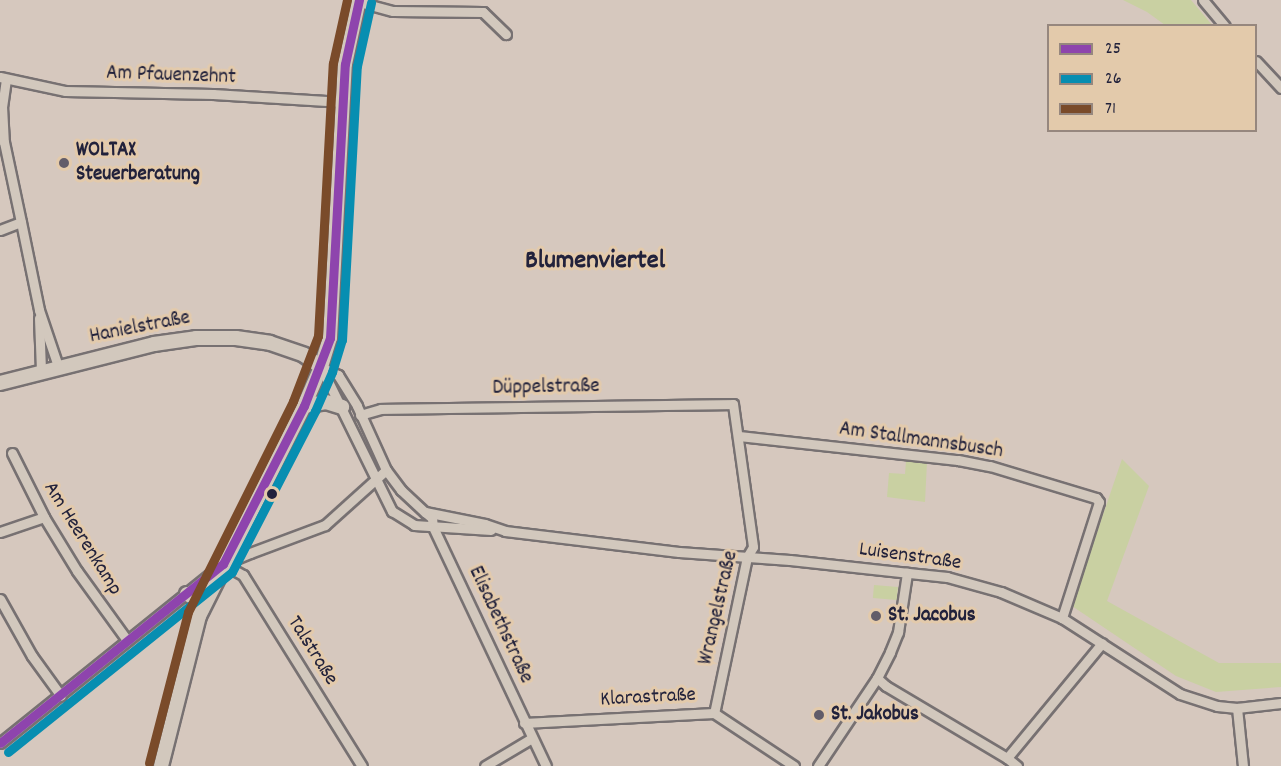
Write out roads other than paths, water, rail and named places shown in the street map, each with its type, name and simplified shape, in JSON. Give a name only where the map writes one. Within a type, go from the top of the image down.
[{"type":"main road","points":[[161,766],[202,609],[304,406],[321,367],[330,338],[345,64],[359,1]]},
{"type":"main road","name":"Hanielstraße","points":[[0,383],[58,366],[177,339],[215,337],[270,343],[303,355],[321,367]]},
{"type":"main road","points":[[304,406],[326,402],[342,407]]},
{"type":"main road","points":[[187,594],[198,600],[202,609]]},
{"type":"street","points":[[1203,0],[1223,24]]},
{"type":"street","points":[[359,1],[393,11],[483,12],[506,34]]},
{"type":"street","points":[[1257,62],[1281,88]]},
{"type":"street","points":[[3,78],[4,142],[39,310],[58,366]]},
{"type":"street","name":"Am Pfauenzehnt","points":[[3,78],[65,91],[213,94],[343,102]]},
{"type":"street","points":[[0,230],[21,222]]},
{"type":"street","points":[[39,310],[41,371]]},
{"type":"street","points":[[321,367],[338,375],[386,470],[401,490],[432,518],[434,527]]},
{"type":"street","name":"Luisenstraße","points":[[321,367],[342,407],[374,479],[392,511],[414,525],[505,531],[947,577],[1001,592],[1062,618],[1180,693],[1217,706],[1237,708],[1281,703]]},
{"type":"street","name":"Düppelstraße","points":[[360,416],[381,409],[733,404]]},
{"type":"street","name":"Wrangelstraße","points":[[714,713],[747,557],[753,548],[733,404]]},
{"type":"street","name":"Am Stallmannsbusch","points":[[739,436],[958,460],[990,466],[1096,498],[1099,502],[1062,618]]},
{"type":"street","name":"Am Heerenkamp","points":[[12,453],[44,517],[77,571],[127,640]]},
{"type":"street","points":[[1,740],[61,696],[223,564],[325,525],[386,470]]},
{"type":"street","name":"Luisenstraße","points":[[425,512],[485,524],[505,531]]},
{"type":"street","points":[[0,532],[44,517]]},
{"type":"street","name":"Elisabethstraße","points":[[434,527],[546,766]]},
{"type":"street","points":[[243,575],[243,567],[250,553]]},
{"type":"street","name":"Talstraße","points":[[223,564],[243,575],[362,766]]},
{"type":"street","points":[[818,766],[877,678],[898,632],[907,573]]},
{"type":"street","points":[[0,599],[32,656],[61,696]]},
{"type":"street","points":[[1007,758],[1102,643]]},
{"type":"street","points":[[877,678],[886,686],[1017,766]]},
{"type":"street","points":[[1237,708],[1243,766]]},
{"type":"street","name":"Klarastraße","points":[[525,723],[714,713],[794,766]]},
{"type":"street","points":[[485,766],[532,738]]},
{"type":"place","name":"WOLTAX Steuerberatung","points":[[64,163]]},
{"type":"place","name":"St. Jacobus","points":[[876,616]]},
{"type":"place","name":"St. Jakobus","points":[[819,715]]},
{"type":"district","name":"Blumenviertel","points":[[595,262]]}]
